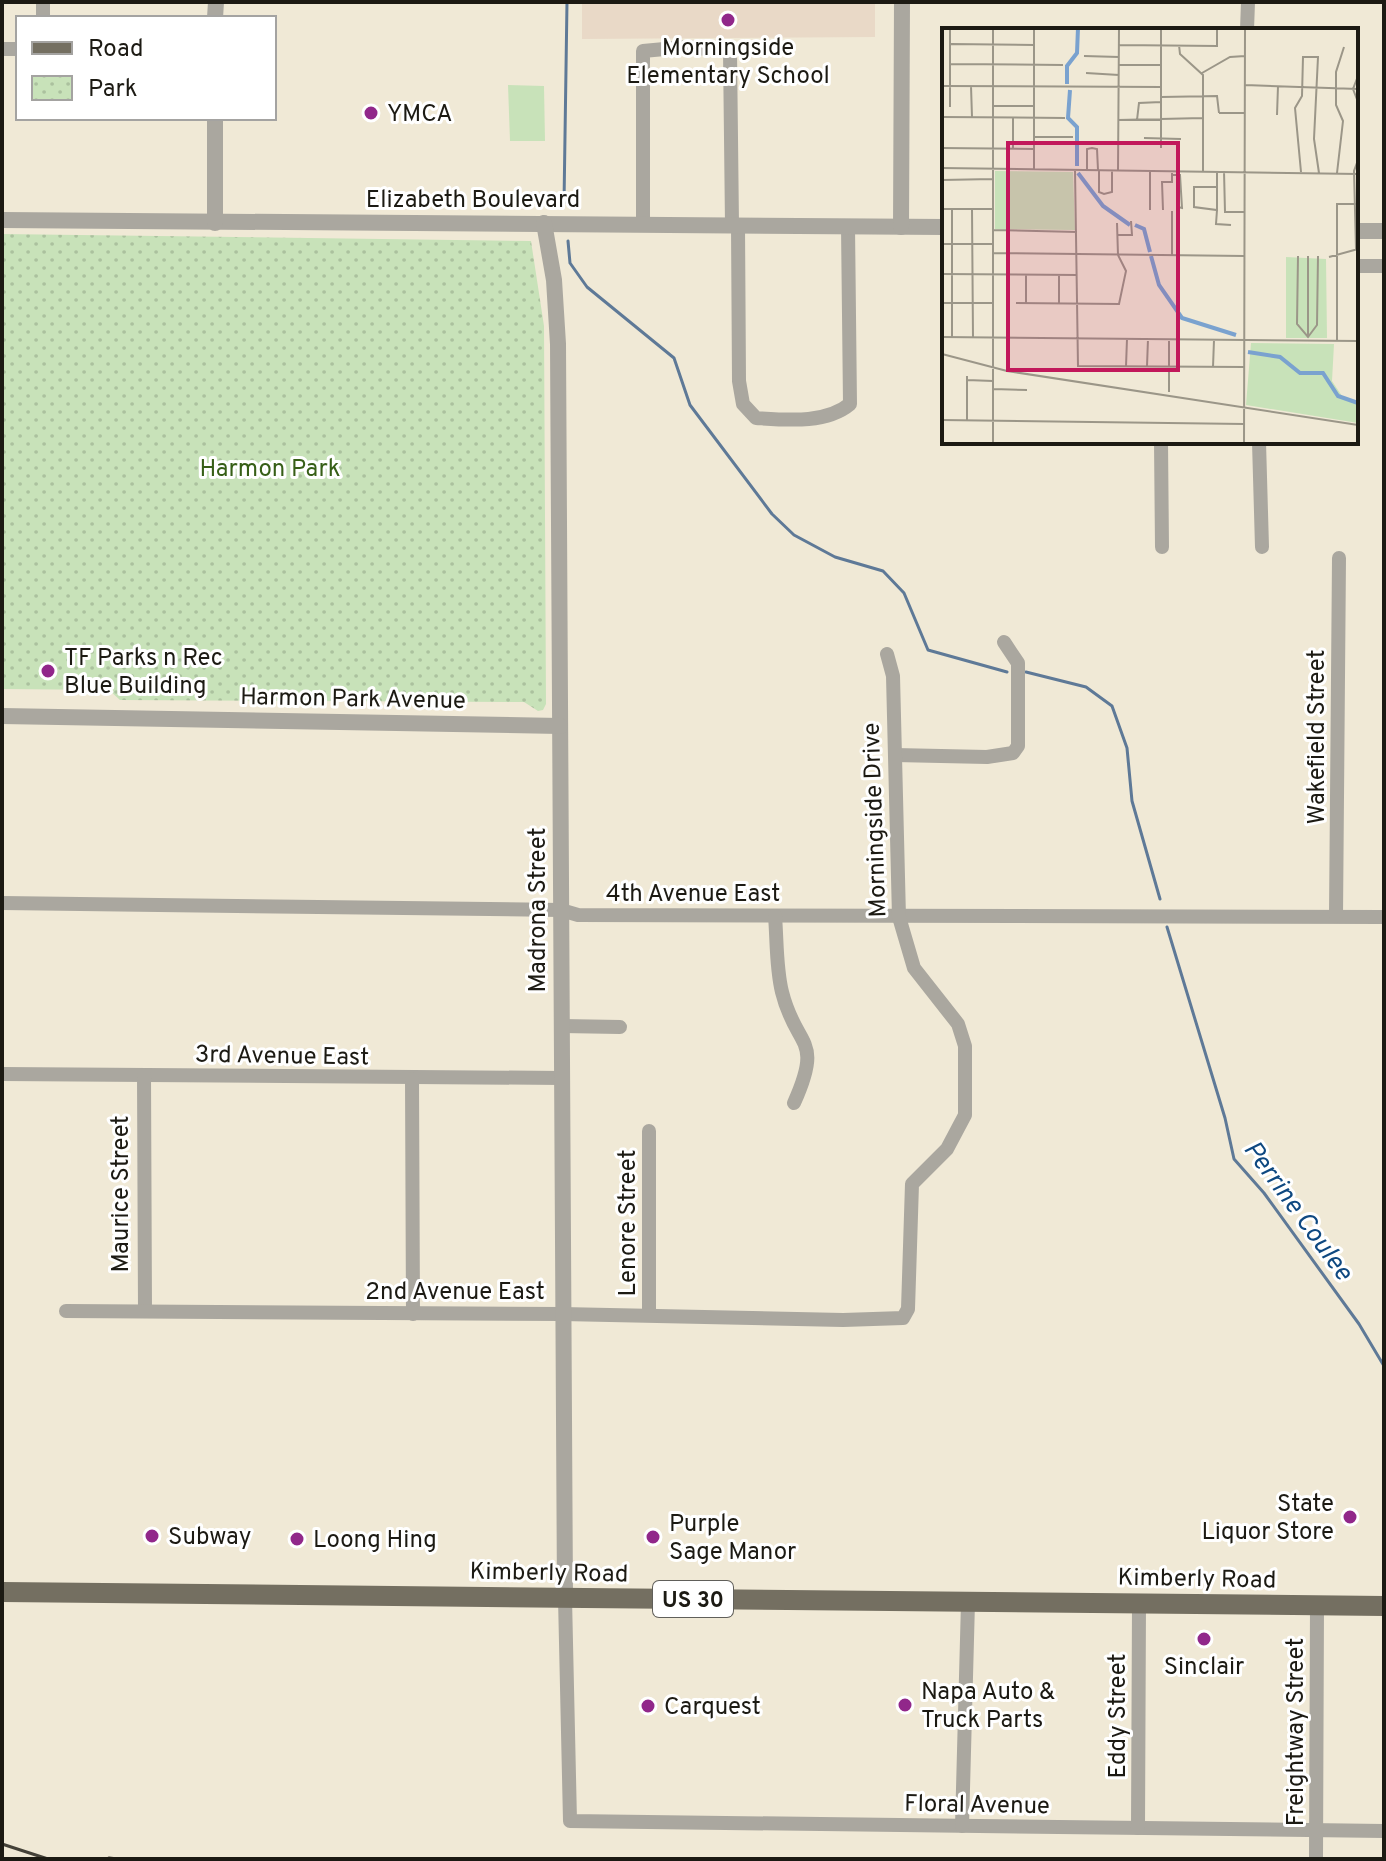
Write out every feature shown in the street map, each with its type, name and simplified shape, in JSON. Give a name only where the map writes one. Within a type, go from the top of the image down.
[{"type":"main road","name":"Kimberly Road","points":[[2,1592],[1384,1606]]},
{"type":"street","points":[[901,227],[902,2]]},
{"type":"street","points":[[1247,28],[1248,2]]},
{"type":"street","points":[[643,224],[643,51],[686,47],[730,51],[739,381],[743,404],[756,418],[785,420],[837,415],[850,404],[848,226]]},
{"type":"street","points":[[215,120],[215,223]]},
{"type":"street","name":"Elizabeth Boulevard","points":[[2,220],[942,227]]},
{"type":"street","name":"Madrona Street","points":[[544,223],[554,280],[558,344],[565,1598]]},
{"type":"street","points":[[1358,231],[1384,231]]},
{"type":"street","points":[[1358,266],[1384,266]]},
{"type":"street","points":[[1161,444],[1162,547]]},
{"type":"street","points":[[1259,444],[1262,547]]},
{"type":"street","name":"Wakefield Street","points":[[1336,916],[1339,558]]},
{"type":"street","points":[[895,755],[987,757],[1013,753],[1018,746],[1018,663],[1004,642]]},
{"type":"street","name":"Morningside Drive","points":[[843,1320],[903,1318],[908,1309],[912,1184],[947,1149],[965,1115],[965,1046],[958,1024],[914,968],[899,917],[893,676],[887,654]]},
{"type":"street","name":"Harmon Park Avenue","points":[[2,716],[560,726]]},
{"type":"street","name":"4th Avenue East","points":[[2,903],[561,910],[578,915],[1384,917]]},
{"type":"street","points":[[775,916],[782,992],[809,1054],[808,1071],[794,1103]]},
{"type":"street","points":[[562,1026],[620,1027]]},
{"type":"street","name":"3rd Avenue East","points":[[2,1074],[562,1078]]},
{"type":"street","name":"Maurice Street","points":[[144,1075],[145,1311]]},
{"type":"street","points":[[412,1079],[413,1314]]},
{"type":"street","name":"Lenore Street","points":[[649,1131],[649,1315]]},
{"type":"street","name":"2nd Avenue East","points":[[66,1311],[649,1315],[843,1320]]},
{"type":"street","name":"Floral Avenue","points":[[565,1598],[570,1821],[1384,1831]]},
{"type":"street","points":[[962,1826],[968,1602]]},
{"type":"street","name":"Eddy Street","points":[[1138,1828],[1139,1604]]},
{"type":"street","name":"Freightway Street","points":[[1316,1859],[1317,1606]]},
{"type":"shaded area","name":"Morningside Elementary School","points":[[582,2],[875,2],[875,37],[582,39]]},
{"type":"green space","points":[[508,85],[544,86],[545,141],[510,141]]},
{"type":"green space","name":"Harmon Park","points":[[2,234],[531,241],[544,326],[546,704],[543,710],[538,711],[524,702],[120,700],[109,690],[2,689]]},
{"type":"waterway","name":"Perrine Coulee","points":[[564,203],[567,2]]},
{"type":"waterway","name":"Perrine Coulee","points":[[568,241],[570,263],[587,287],[674,358],[690,405],[772,514],[794,535],[835,557],[883,571],[904,593],[928,650],[1007,672]]},
{"type":"waterway","name":"Perrine Coulee","points":[[1026,672],[1086,687],[1112,706],[1127,748],[1132,801],[1160,899]]},
{"type":"waterway","name":"Perrine Coulee","points":[[1167,927],[1225,1118],[1234,1159],[1264,1193],[1359,1324],[1384,1366]]},
{"type":"railway","points":[[2,1844],[48,1859]]},
{"type":"railway","points":[[109,1858],[118,1859]]},
{"type":"place","name":"Morningside Elementary School","points":[[728,20]]},
{"type":"place","name":"YMCA","points":[[371,113]]},
{"type":"place","name":"TF Parks n Rec Blue Building","points":[[48,671]]},
{"type":"place","name":"State Liquor Store","points":[[1350,1517]]},
{"type":"place","name":"Subway","points":[[152,1536]]},
{"type":"place","name":"Purple Sage Manor","points":[[653,1537]]},
{"type":"place","name":"Loong Hing","points":[[297,1539]]},
{"type":"place","name":"Sinclair","points":[[1204,1639]]},
{"type":"place","name":"Napa Auto & Truck Parts","points":[[905,1705]]},
{"type":"place","name":"Carquest","points":[[648,1706]]}]
